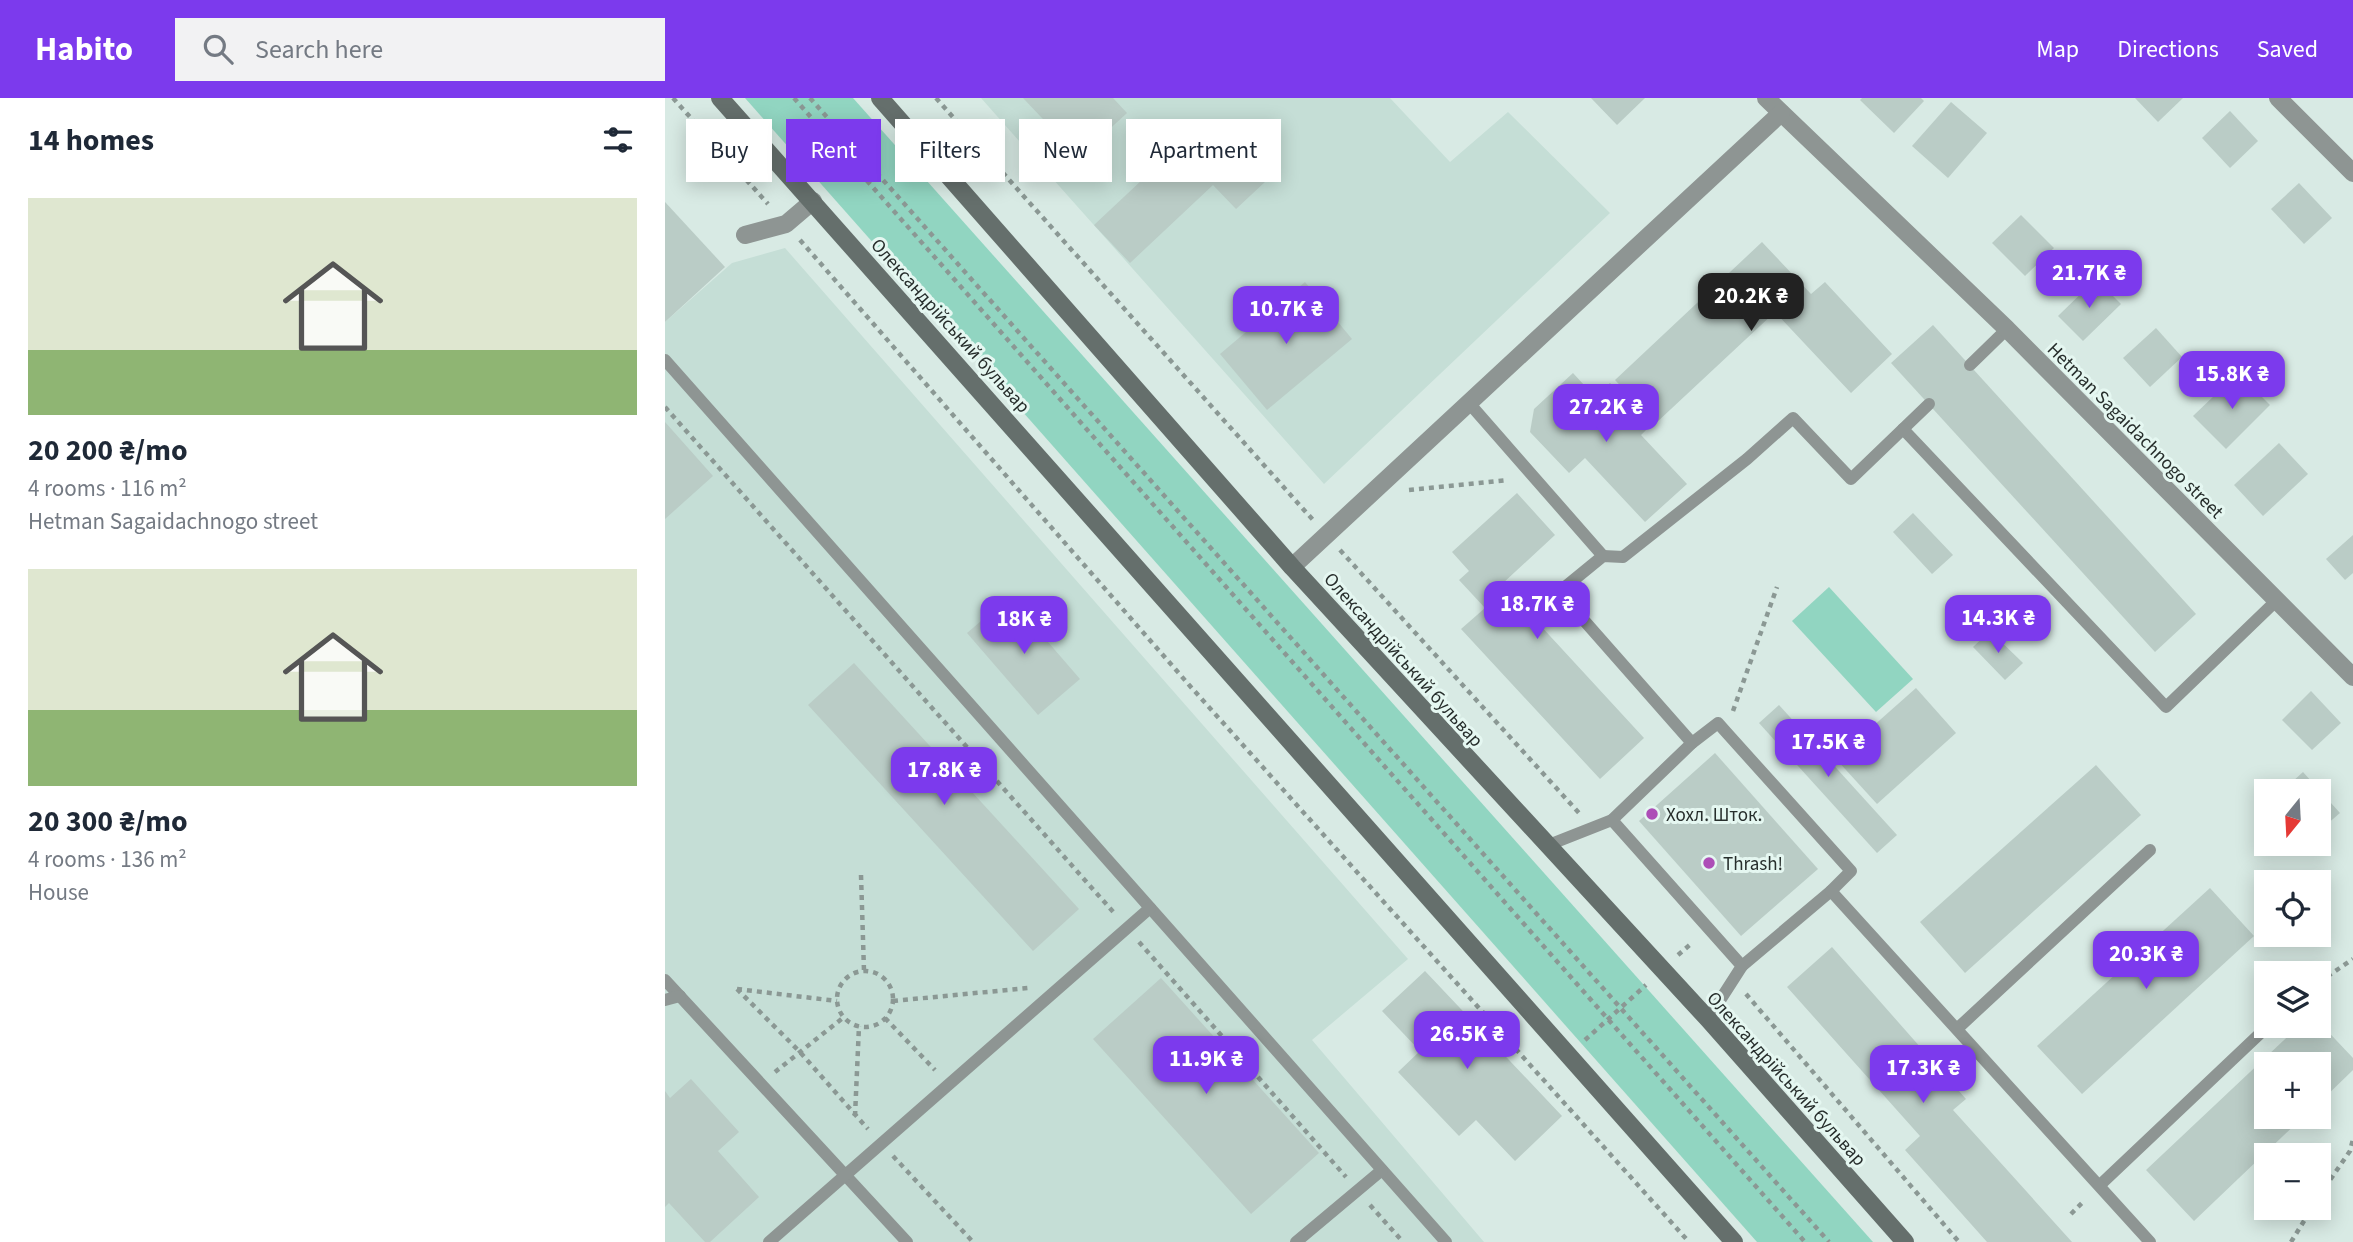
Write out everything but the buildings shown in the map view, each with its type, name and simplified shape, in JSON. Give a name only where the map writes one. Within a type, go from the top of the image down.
[{"type":"main road","name":"Олександрійський бульвар","points":[[720,98],[1734,1242]]},
{"type":"main road","name":"Олександрійський бульвар","points":[[880,98],[1292,567],[1708,1019],[1905,1242]]},
{"type":"street","name":"Hetman Sagaidachnogo street","points":[[1766,98],[2007,329],[2353,677]]},
{"type":"street","points":[[2278,98],[2353,173]]},
{"type":"street","points":[[1292,567],[1781,113]]},
{"type":"street","points":[[745,235],[786,224],[813,201]]},
{"type":"lane","points":[[1970,365],[2007,329]]},
{"type":"lane","points":[[665,360],[1446,1242]]},
{"type":"lane","points":[[1469,403],[1603,556]]},
{"type":"lane","points":[[1692,743],[1559,592],[1603,556],[1623,557],[1793,418],[1851,479],[1929,404]]},
{"type":"lane","points":[[1903,429],[2166,707],[2276,601]]},
{"type":"lane","points":[[1546,846],[1612,820],[1692,743],[1718,723],[1851,872],[1742,966],[1708,1019]]},
{"type":"lane","points":[[1612,820],[1742,966]]},
{"type":"lane","points":[[1958,1028],[2150,850]]},
{"type":"lane","points":[[1831,891],[2150,1242]]},
{"type":"lane","points":[[769,1242],[1150,908]]},
{"type":"lane","points":[[665,980],[907,1242]]},
{"type":"lane","points":[[665,1000],[680,996]]},
{"type":"lane","points":[[2100,1185],[2255,1038]]},
{"type":"lane","points":[[1296,1242],[1382,1170]]},
{"type":"path","points":[[673,98],[1190,686],[1689,1242]]},
{"type":"path","points":[[794,98],[1805,1242]]},
{"type":"path","points":[[810,98],[1829,1242]]},
{"type":"path","points":[[936,98],[1592,828]]},
{"type":"path","points":[[665,407],[1403,1242]]},
{"type":"path","points":[[1370,495],[1534,477]]},
{"type":"path","points":[[1726,732],[1777,587]]},
{"type":"path","points":[[861,875],[865,971]]},
{"type":"path","points":[[1684,932],[1703,952]]},
{"type":"path","points":[[1542,1078],[1693,942]]},
{"type":"path","points":[[2331,974],[2353,959]]},
{"type":"path","points":[[865,971],[882,977],[892,992],[893,1001],[885,1018],[877,1024],[859,1026],[844,1017],[837,1001],[842,984],[848,977],[865,971]]},
{"type":"path","points":[[1731,982],[1745,993],[1959,1242]]},
{"type":"path","points":[[893,1001],[1062,985]]},
{"type":"path","points":[[837,1001],[737,989],[800,1052],[855,1116],[973,1242]]},
{"type":"path","points":[[761,1084],[844,1017]]},
{"type":"path","points":[[885,1018],[948,1083]]},
{"type":"path","points":[[855,1116],[859,1026]]},
{"type":"path","points":[[2331,1179],[2350,1151],[2353,1139]]},
{"type":"path","points":[[2291,1242],[2305,1220]]},
{"type":"shaded area","points":[[981,98],[1390,98],[1450,162],[1508,112],[1610,213],[1324,484],[1056,182],[1112,182],[1112,119],[1019,119],[1019,141],[1005,125],[1005,119],[1000,119]]},
{"type":"shaded area","points":[[785,248],[1408,959],[1312,1040],[1484,1242],[665,1242],[665,322],[732,263]]},
{"type":"green space","points":[[745,98],[853,98],[872,119],[786,119],[786,144],[772,129],[772,119],[764,119]]},
{"type":"green space","points":[[881,129],[895,145],[895,182],[928,182],[1873,1242],[1757,1242],[819,182],[881,182]]},
{"type":"green space","points":[[1829,587],[1913,679],[1876,712],[1792,621]]},
{"type":"place","name":"Хохл. Шток.","points":[[1652,814]]},
{"type":"place","name":"Thrash!","points":[[1709,863]]}]
